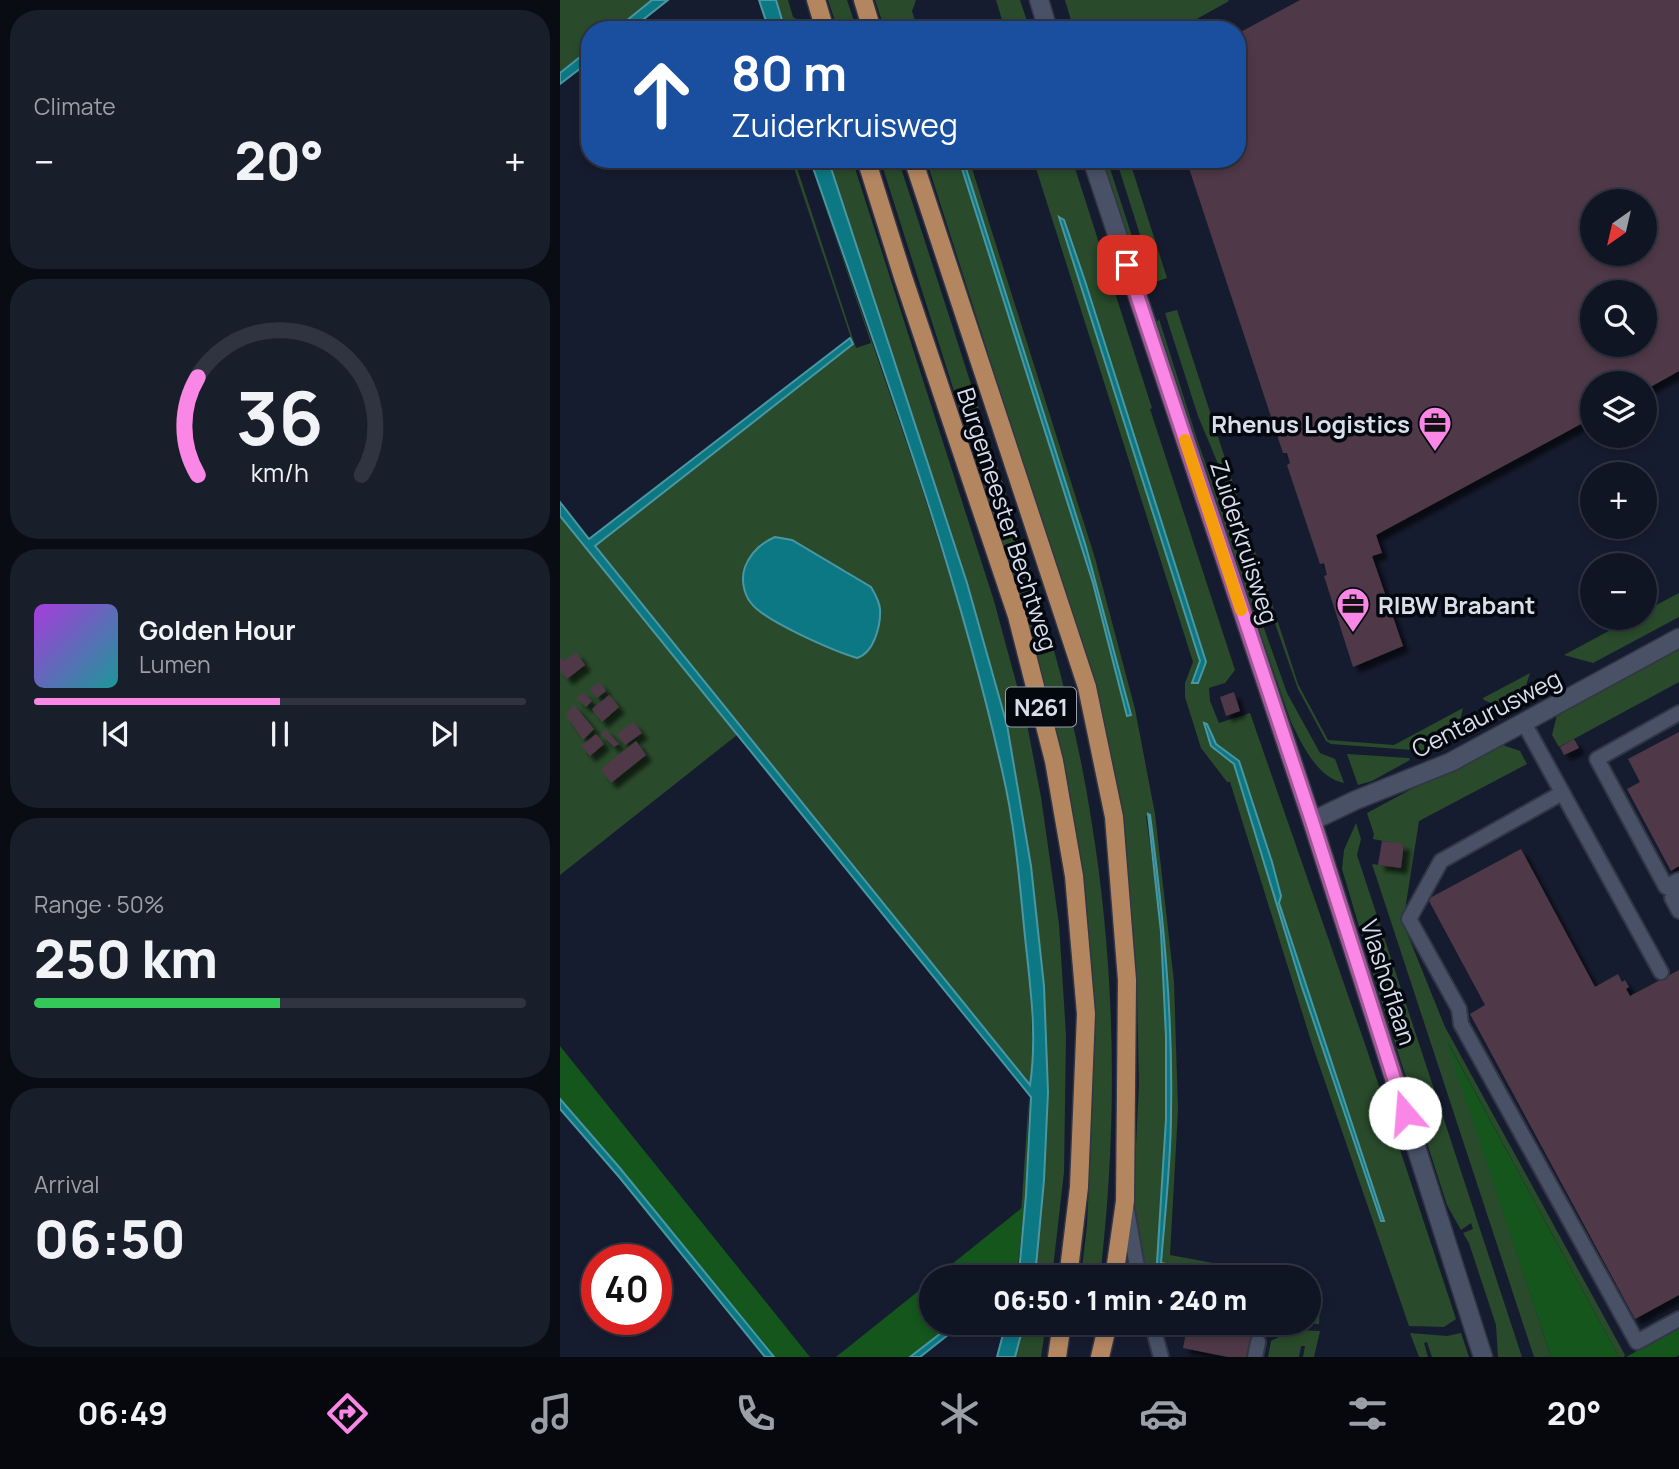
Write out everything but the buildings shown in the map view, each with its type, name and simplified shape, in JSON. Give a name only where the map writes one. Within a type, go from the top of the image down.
[{"type":"main road","points":[[816,0],[822,21]]},
{"type":"main road","points":[[863,0],[869,21]]},
{"type":"main road","name":"Burgemeester Bechtweg","points":[[869,168],[1017,616],[1055,761],[1074,876],[1086,1014],[1079,1187],[1070,1265]]},
{"type":"main road","name":"Burgemeester Bechtweg","points":[[916,168],[1087,688],[1111,804],[1127,980],[1125,1201],[1116,1265]]},
{"type":"main road","points":[[1057,1357],[1060,1335]]},
{"type":"main road","points":[[1100,1357],[1105,1335]]},
{"type":"street","points":[[1039,0],[1045,21]]},
{"type":"street","name":"Zuiderkruisweg","points":[[1094,168],[1312,821]]},
{"type":"street","name":"Centaurusweg","points":[[1312,821],[1356,800],[1451,762],[1679,638]]},
{"type":"street","name":"Vlashoflaan","points":[[1312,821],[1483,1357]]},
{"type":"lane","points":[[1679,713],[1597,759],[1666,887],[1679,880]]},
{"type":"lane","points":[[1524,723],[1661,972]]},
{"type":"lane","points":[[1562,793],[1441,861],[1409,919],[1459,1009],[1461,1024],[1637,1342],[1679,1319]]},
{"type":"lane","points":[[1679,894],[1672,898],[1679,911]]},
{"type":"lane","name":"Burgemeester Bechtweg","points":[[1125,1201],[1137,1265]]},
{"type":"lane","points":[[1155,1335],[1161,1357]]},
{"type":"lane","points":[[1255,1357],[1258,1342]]},
{"type":"shaded area","points":[[560,0],[652,0],[626,21],[581,21],[581,56],[560,73]]},
{"type":"shaded area","points":[[652,0],[668,0],[641,21],[626,21]]},
{"type":"shaded area","points":[[759,0],[776,0],[782,21],[766,21]]},
{"type":"shaded area","points":[[776,0],[788,0],[793,17],[800,21],[782,21]]},
{"type":"shaded area","points":[[828,0],[847,0],[854,21],[835,21]]},
{"type":"shaded area","points":[[875,0],[916,0],[912,11],[915,21],[882,21]]},
{"type":"shaded area","points":[[996,0],[1020,0],[1027,21],[1002,21]]},
{"type":"shaded area","points":[[1065,0],[1229,1],[1193,21],[1071,21]]},
{"type":"shaded area","points":[[581,56],[581,68],[560,84],[560,73]]},
{"type":"shaded area","points":[[794,168],[797,168],[856,348],[871,343],[812,168],[916,470],[965,624],[1003,771],[1018,867],[1030,986],[1033,1060],[1030,1086],[595,546],[853,344]],"holes":[[[792,540],[835,567],[847,571],[879,620],[873,644],[820,643],[761,613],[750,603],[744,589]]]},
{"type":"shaded area","points":[[813,168],[831,168],[967,583],[1007,725],[1031,866],[1044,986],[1048,1092],[1036,1265],[1020,1265],[1031,1097],[560,516],[560,502],[589,539],[850,338],[853,344],[595,546],[1030,1085],[1033,1026],[1010,809],[962,616],[915,462]]},
{"type":"shaded area","points":[[831,168],[855,168],[994,601],[1026,719],[1041,797],[1059,924],[1066,1035],[1064,1172],[1053,1265],[1036,1265],[1044,1180],[1031,866],[1007,725],[967,583]]},
{"type":"shaded area","points":[[883,168],[901,168],[1041,604],[1064,688],[1083,774],[1099,875],[1110,990],[1112,1105],[1101,1265],[1082,1265],[1091,1142],[1092,1031],[1065,781],[1051,712],[1028,623]]},
{"type":"shaded area","points":[[929,168],[962,168],[1093,583],[1127,715],[1126,693],[1086,547],[966,168],[972,168],[1095,558],[1135,709],[1155,814],[1174,982],[1178,1110],[1170,1255],[1224,1265],[1161,1263],[1170,1151],[1171,1076],[1163,926],[1150,815],[1146,816],[1164,970],[1165,1136],[1158,1265],[1144,1265],[1133,1207],[1139,1084],[1137,990],[1130,904],[1117,814],[1073,619]]},
{"type":"shaded area","points":[[962,168],[966,168],[1086,547],[1131,715],[1127,716],[1093,583]]},
{"type":"shaded area","points":[[1036,168],[1075,168],[1235,670],[1225,683],[1209,688],[1210,701],[1219,723],[1250,713],[1367,1050],[1456,1319],[1444,1327],[1409,1326],[1312,1044],[1230,782],[1227,782],[1201,748],[1185,697],[1185,683],[1193,662]],"holes":[[[1060,217],[1064,220],[1206,662],[1193,683],[1200,661]],[[1207,724],[1216,744],[1239,761],[1272,862],[1281,896],[1279,903],[1383,1221],[1380,1221],[1301,984],[1234,764],[1211,746]]]},
{"type":"shaded area","points":[[1103,168],[1110,168],[1146,280],[1138,277]]},
{"type":"shaded area","points":[[1119,168],[1132,168],[1167,278],[1155,282]]},
{"type":"shaded area","points":[[1059,217],[1064,220],[1084,278],[1206,662],[1198,683],[1192,683],[1200,661]]},
{"type":"shaded area","points":[[1177,310],[1298,684],[1328,740],[1394,745],[1463,708],[1456,736],[1426,751],[1331,744],[1326,741],[1298,689],[1226,483],[1198,416],[1165,313]]},
{"type":"shaded area","points":[[1159,319],[1198,442],[1287,693],[1320,753],[1335,759],[1344,783],[1334,780],[1318,767],[1305,750],[1291,722],[1154,326]]},
{"type":"shaded area","points":[[560,516],[737,735],[560,875]]},
{"type":"shaded area","points":[[775,537],[792,540],[871,587],[877,597],[880,615],[875,638],[863,655],[857,658],[800,635],[770,618],[751,603],[743,585],[745,567],[757,549]]},
{"type":"shaded area","points":[[1679,593],[1679,617],[1657,629],[1657,605]]},
{"type":"shaded area","points":[[1611,630],[1655,630],[1593,663],[1564,655]]},
{"type":"shaded area","points":[[1679,646],[1679,682],[1559,747],[1552,735],[1558,711]]},
{"type":"shaded area","points":[[1530,673],[1521,701],[1506,710],[1484,700],[1483,698]]},
{"type":"shaded area","points":[[1204,723],[1207,724],[1216,744],[1239,761],[1272,862],[1281,896],[1279,903],[1384,1221],[1381,1221],[1301,984],[1234,764],[1211,746]]},
{"type":"shaded area","points":[[1497,743],[1520,751],[1527,764],[1419,821],[1403,923],[1445,1027],[1624,1357],[1619,1357],[1448,1042],[1551,1357],[1534,1357],[1372,864],[1401,868],[1404,845],[1373,839],[1367,813]]},
{"type":"shaded area","points":[[1347,754],[1410,760],[1372,781],[1358,785]]},
{"type":"shaded area","points":[[1148,814],[1163,926],[1169,1001],[1170,1150],[1161,1263],[1171,1265],[1157,1263],[1166,1119],[1166,1037],[1161,932]]},
{"type":"shaded area","points":[[1356,823],[1361,839],[1357,855],[1522,1357],[1498,1357],[1496,1325],[1469,1243],[1463,1233],[1473,1229],[1471,1223],[1461,1230],[1447,1205],[1377,987],[1342,869],[1344,850]]},
{"type":"shaded area","points":[[1445,1037],[1619,1357],[1551,1357]]},
{"type":"shaded area","points":[[560,1046],[810,1357],[774,1357],[560,1099]]},
{"type":"shaded area","points":[[1029,1095],[1026,1195],[1018,1265]]},
{"type":"shaded area","points":[[560,1099],[774,1357],[765,1357],[620,1178],[560,1109]]},
{"type":"shaded area","points":[[1023,1207],[1018,1265],[951,1265]]},
{"type":"shaded area","points":[[919,1291],[919,1335],[938,1335],[910,1357],[836,1357]]},
{"type":"shaded area","points":[[1679,1328],[1679,1355],[1676,1357],[1626,1357]]},
{"type":"shaded area","points":[[1410,1333],[1447,1336],[1461,1333],[1469,1357],[1432,1357],[1427,1342],[1424,1343],[1428,1357],[1419,1357]]},
{"type":"shaded area","points":[[938,1335],[948,1335],[920,1357],[910,1357]]},
{"type":"shaded area","points":[[1003,1335],[1021,1335],[1015,1357],[997,1357]]},
{"type":"shaded area","points":[[1021,1335],[1044,1335],[1041,1357],[1015,1357]]},
{"type":"shaded area","points":[[1283,1335],[1319,1335],[1314,1357],[1303,1357],[1305,1346],[1301,1346],[1299,1357],[1268,1357],[1271,1341]]},
{"type":"slow traffic","points":[[1185,440],[1241,610]]},
{"type":"place","name":"Rhenus Logistics","points":[[1435,453]]},
{"type":"place","name":"RIBW Brabant","points":[[1353,634]]},
{"type":"route","points":[[1127,265],[1312,821],[1405,1113]]}]
